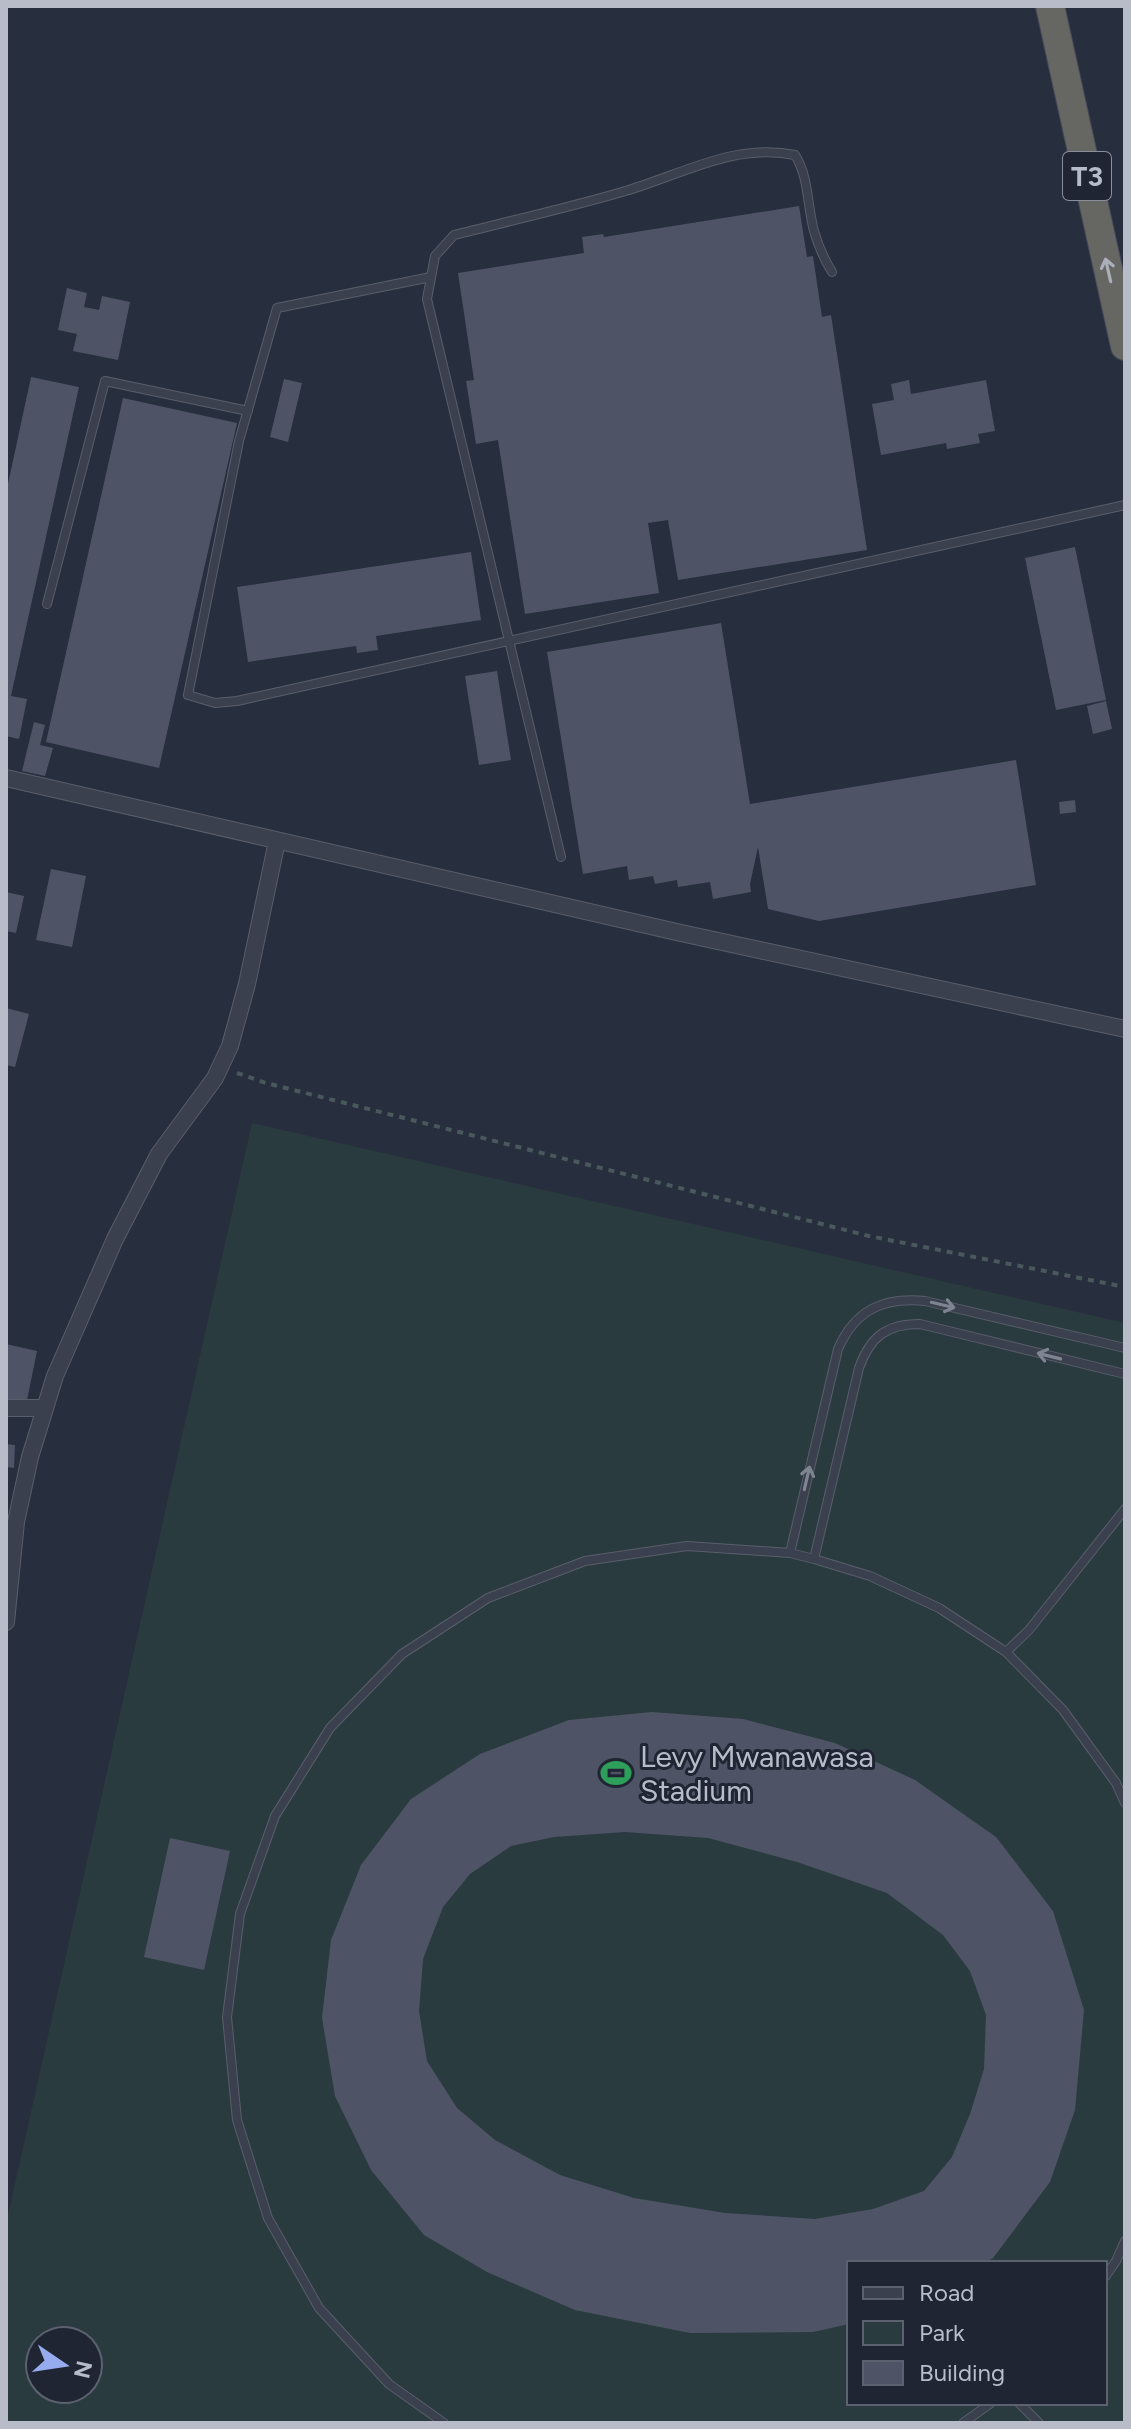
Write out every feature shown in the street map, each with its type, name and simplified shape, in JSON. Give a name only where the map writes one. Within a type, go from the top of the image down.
[{"type":"highway","name":"T3","points":[[1050,6],[1125,346]]},
{"type":"street","points":[[6,778],[681,933],[1125,1029]]},
{"type":"street","points":[[6,1622],[16,1522],[30,1457],[55,1376],[109,1253],[153,1166],[174,1132],[215,1078],[230,1046],[244,998],[277,841]]},
{"type":"street","points":[[6,1408],[45,1408]]},
{"type":"lane","points":[[561,857],[427,299],[435,256],[454,235],[623,192],[733,154],[776,151],[795,155],[803,168],[814,232],[832,272]]},
{"type":"lane","points":[[431,277],[277,308],[239,441],[188,695],[215,703],[237,701],[1125,505]]},
{"type":"lane","points":[[47,604],[105,381],[248,411]]},
{"type":"lane","points":[[790,1553],[838,1349],[846,1331],[857,1318],[872,1308],[907,1299],[925,1301],[1125,1348]]},
{"type":"lane","points":[[814,1559],[859,1368],[865,1351],[874,1339],[889,1330],[904,1324],[920,1324],[1125,1374]]},
{"type":"lane","points":[[1006,1652],[1029,1630],[1125,1509]]},
{"type":"lane","points":[[444,2423],[389,2384],[319,2308],[268,2218],[237,2120],[227,2017],[240,1914],[275,1816],[330,1728],[402,1654],[488,1598],[585,1561],[687,1546],[790,1553],[870,1576],[939,1608],[1006,1652],[1063,1710],[1116,1783],[1125,1803]]},
{"type":"lane","points":[[1121,2263],[1125,2241]]},
{"type":"lane","points":[[963,2423],[988,2405]]},
{"type":"lane","points":[[1021,2405],[1039,2423]]},
{"type":"path","points":[[220,1068],[266,1083],[869,1236],[1125,1287]]},
{"type":"green space","name":"Levy Mwanawasa Stadium","points":[[252,1123],[1125,1323],[1125,2423],[6,2423],[6,2224]]},
{"type":"building","points":[[799,206],[807,257],[813,256],[822,317],[831,315],[867,550],[678,580],[668,520],[648,523],[659,593],[525,614],[498,440],[476,444],[466,381],[474,380],[458,273],[584,253],[582,237],[603,234],[604,237]]},
{"type":"building","points":[[67,288],[87,293],[84,307],[99,310],[102,296],[130,302],[118,360],[73,351],[77,334],[58,330]]},
{"type":"building","points":[[31,377],[79,387],[11,696],[27,699],[19,739],[6,736],[6,493]]},
{"type":"building","points":[[284,379],[302,383],[288,442],[270,437]]},
{"type":"building","points":[[909,380],[911,394],[986,380],[995,431],[978,434],[980,443],[947,449],[946,443],[881,455],[872,404],[894,400],[891,384]]},
{"type":"building","points":[[123,398],[237,423],[159,768],[46,742]]},
{"type":"building","points":[[1075,547],[1106,700],[1056,710],[1025,558]]},
{"type":"building","points":[[471,552],[481,620],[376,636],[378,650],[357,653],[356,646],[248,662],[237,587]]},
{"type":"building","points":[[721,623],[750,804],[1016,760],[1036,885],[819,921],[768,909],[758,847],[751,892],[713,899],[710,882],[678,887],[677,880],[655,884],[653,876],[629,880],[627,866],[583,874],[547,652]]},
{"type":"building","points":[[497,671],[511,760],[479,765],[465,676]]},
{"type":"building","points":[[1106,701],[1112,729],[1093,734],[1087,706]]},
{"type":"building","points":[[34,722],[45,725],[40,745],[53,748],[45,776],[22,771]]},
{"type":"building","points":[[1075,800],[1076,812],[1060,814],[1059,802]]},
{"type":"building","points":[[51,869],[86,876],[72,947],[36,940]]},
{"type":"building","points":[[6,892],[24,896],[16,933],[6,931]]},
{"type":"building","points":[[6,1008],[29,1014],[15,1067],[6,1065]]},
{"type":"building","points":[[6,1344],[37,1351],[26,1405],[7,1401]]},
{"type":"building","points":[[6,1444],[15,1445],[14,1468],[6,1467]]},
{"type":"building","points":[[652,1712],[743,1719],[835,1743],[915,1780],[996,1837],[1053,1911],[1084,2010],[1075,2110],[1050,2182],[993,2258],[989,2261],[847,2261],[847,2324],[813,2332],[690,2333],[575,2310],[487,2272],[424,2235],[371,2170],[335,2096],[322,2018],[331,1940],[361,1865],[411,1799],[480,1754],[569,1720]],"holes":[[[625,1832],[708,1838],[797,1862],[887,1893],[943,1935],[970,1971],[986,2015],[984,2069],[952,2157],[924,2191],[873,2209],[815,2219],[725,2213],[634,2198],[560,2175],[495,2140],[457,2108],[427,2061],[419,2011],[423,1959],[443,1907],[470,1874],[511,1846],[554,1837]]]},
{"type":"building","points":[[170,1838],[230,1851],[204,1970],[144,1957]]},
{"type":"place","name":"Levy Mwanawasa Stadium","points":[[616,1773]]}]
